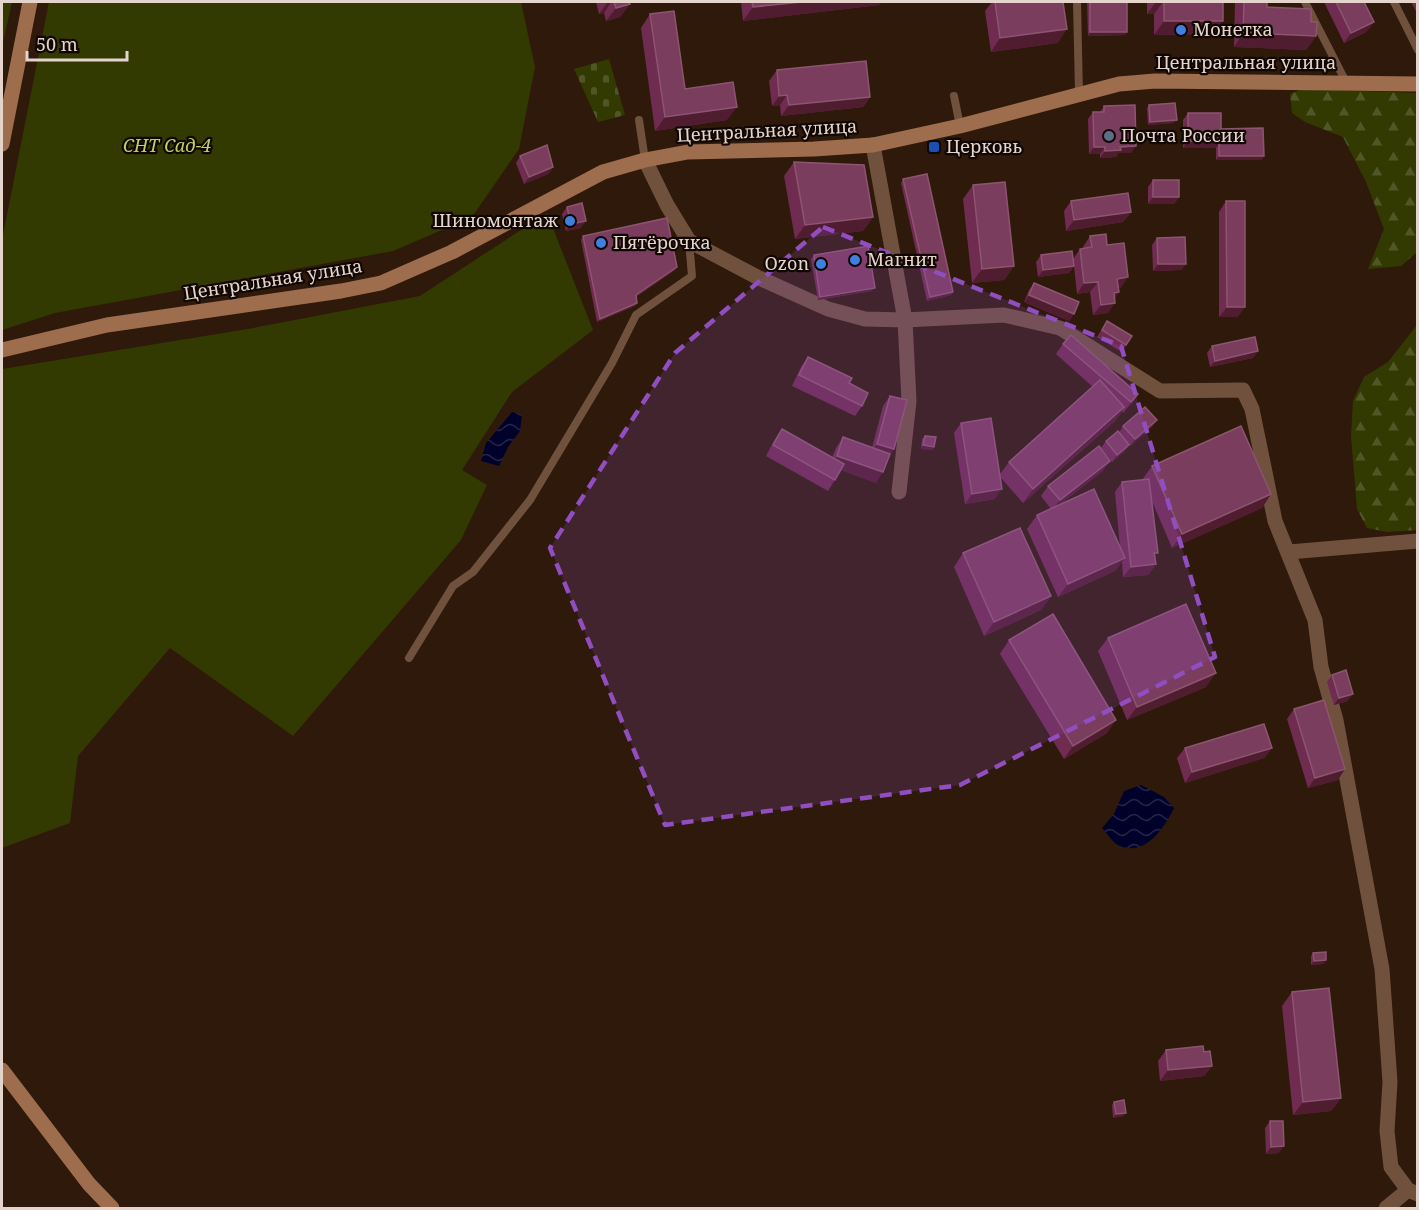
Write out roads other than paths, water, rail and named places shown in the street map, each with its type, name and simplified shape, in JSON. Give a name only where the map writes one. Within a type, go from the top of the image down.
[{"type":"street","points":[[2,144],[30,2]]},
{"type":"street","name":"Центральная улица","points":[[2,350],[107,325],[341,291],[381,283],[452,252],[603,172],[645,160],[688,152],[873,145],[960,126],[1119,84],[1155,81],[1418,84]]},
{"type":"street","points":[[873,145],[905,322],[909,401],[899,492]]},
{"type":"street","points":[[645,160],[667,206],[689,241],[828,309],[865,319],[905,322],[1004,315],[1060,328],[1160,391],[1243,390],[1252,409],[1275,521],[1315,620],[1321,667],[1336,720],[1365,866],[1382,969],[1390,1082],[1387,1131],[1391,1167],[1413,1192],[1386,1209]]},
{"type":"street","points":[[1289,552],[1418,541]]},
{"type":"street","points":[[2,1070],[89,1184],[112,1209]]},
{"type":"lane","points":[[1077,2],[1079,94]]},
{"type":"lane","points":[[1305,2],[1346,82]]},
{"type":"lane","points":[[1394,2],[1418,50]]},
{"type":"lane","points":[[954,96],[960,126]]},
{"type":"lane","points":[[639,120],[645,160]]},
{"type":"lane","points":[[409,658],[453,586],[473,572],[530,500],[612,363],[636,315],[692,276],[689,241]]},
{"type":"water","points":[[512,412],[522,415],[520,431],[508,447],[499,466],[481,461],[486,443]]},
{"type":"water","points":[[1141,785],[1164,797],[1174,808],[1159,832],[1145,845],[1127,848],[1116,844],[1102,828],[1114,814],[1124,791]]},
{"type":"place","name":"Монетка","points":[[1181,30]]},
{"type":"place","name":"Почта России","points":[[1109,136]]},
{"type":"place","name":"Церковь","points":[[934,147]]},
{"type":"place","name":"Шиномонтаж","points":[[570,221]]},
{"type":"place","name":"Пятёрочка","points":[[601,243]]},
{"type":"place","name":"Магнит","points":[[855,260]]},
{"type":"place","name":"Ozon","points":[[821,264]]},
{"type":"park label","name":"СНТ Сад-4","points":[[167,146]]}]
